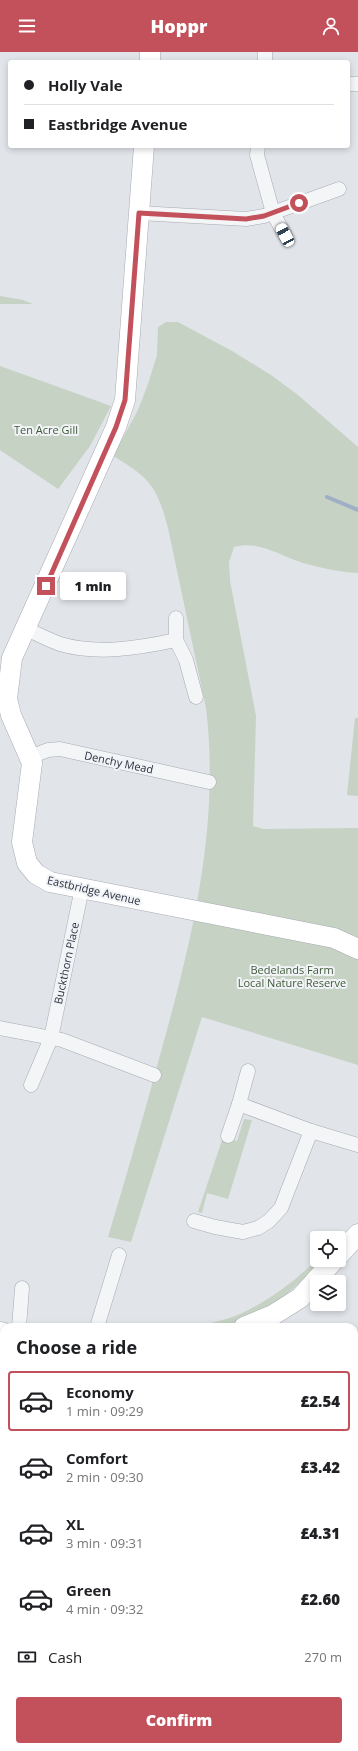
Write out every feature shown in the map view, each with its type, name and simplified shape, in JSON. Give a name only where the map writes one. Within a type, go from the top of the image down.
[{"type":"street","name":"Eastbridge Avenue","points":[[144,148],[125,400],[116,427],[12,658],[7,699],[11,715],[32,762],[22,842],[27,863],[36,874],[50,882],[334,938],[358,949]]},
{"type":"street","points":[[258,148],[257,155],[273,213],[285,235]]},
{"type":"street","points":[[139,213],[246,219],[273,213],[339,189]]},
{"type":"street","points":[[176,618],[176,640],[186,660],[196,697]]},
{"type":"street","points":[[26,629],[60,644],[80,648],[104,650],[139,648],[176,640]]},
{"type":"street","name":"Denchy Mead","points":[[30,757],[48,750],[60,749],[209,782]]},
{"type":"street","name":"Buckthorn Place","points":[[31,1085],[51,1038],[82,888]]},
{"type":"street","points":[[0,1028],[62,1040],[154,1076]]},
{"type":"street","points":[[228,1136],[248,1071]]},
{"type":"street","points":[[238,1104],[311,1131],[358,1145]]},
{"type":"street","points":[[194,1221],[215,1227],[243,1232],[258,1228],[269,1221],[281,1208],[311,1131]]},
{"type":"street","points":[[346,1247],[358,1234]]},
{"type":"street","points":[[98,1323],[118,1256]]},
{"type":"street","points":[[254,1323],[273,1315],[300,1298],[328,1267]]},
{"type":"street","points":[[19,1323],[22,1288]]},
{"type":"green space","points":[[0,296],[23,300],[33,304],[0,304]]},
{"type":"green space","name":"Bedelands Farm Local Nature Reserve","points":[[166,322],[178,322],[232,351],[271,375],[298,395],[358,447],[358,573],[337,571],[310,565],[261,547],[243,545],[234,547],[229,562],[230,581],[256,716],[253,826],[263,829],[358,828],[358,1065],[202,1017],[131,1242],[108,1237],[149,1095],[184,964],[201,880],[209,794],[209,751],[206,708],[168,528],[160,502],[150,484],[144,477],[113,456],[138,410],[157,355],[158,327]]},
{"type":"green space","name":"Ten Acre Gill","points":[[0,366],[111,406],[90,446],[58,489],[0,450]]},
{"type":"green space","points":[[355,718],[358,718],[358,796],[347,795]]},
{"type":"green space","points":[[244,1119],[252,1120],[228,1199],[207,1193],[202,1213],[198,1212],[223,1137],[237,1141]]},
{"type":"green space","points":[[310,1265],[310,1267],[316,1267],[279,1300],[254,1316],[237,1323],[212,1323],[224,1320],[251,1309],[290,1283]]},
{"type":"waterway","points":[[327,497],[358,510]]},
{"type":"route","points":[[46,586],[116,427],[125,400],[139,213],[246,219],[264,216],[299,203]]}]
